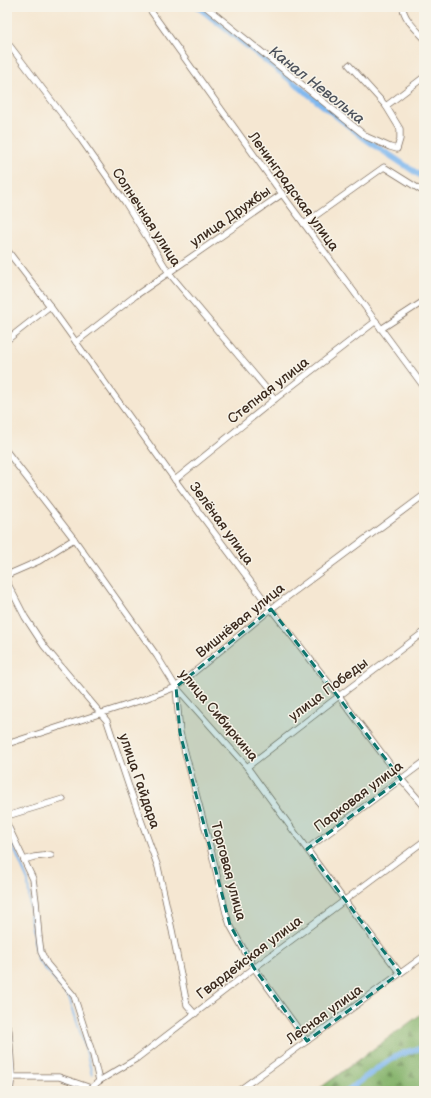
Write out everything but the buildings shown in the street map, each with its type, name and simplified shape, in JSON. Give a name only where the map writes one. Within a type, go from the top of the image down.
[{"type":"street","name":"Ленинградская улица","points":[[148,7],[282,194],[424,387]]},
{"type":"street","points":[[206,7],[367,137],[390,148],[397,149],[400,139],[400,129],[386,106],[349,65]]},
{"type":"street","points":[[403,7],[403,10],[410,21],[424,38]]},
{"type":"street","name":"Солнечная улица","points":[[7,42],[80,138],[125,202],[169,273],[275,399]]},
{"type":"street","points":[[386,106],[424,76]]},
{"type":"street","points":[[304,224],[384,167],[424,192]]},
{"type":"street","name":"улица Дружбы","points":[[76,342],[135,296],[282,194]]},
{"type":"street","name":"Зелёная улица","points":[[7,250],[50,306],[175,480],[271,609],[401,779],[424,806]]},
{"type":"street","points":[[381,329],[424,301]]},
{"type":"street","points":[[7,340],[50,306]]},
{"type":"street","name":"Степная улица","points":[[175,480],[275,399],[376,321]]},
{"type":"street","name":"улица Сибиркина","points":[[7,452],[74,539],[157,656],[176,687],[247,767],[344,900],[400,973]]},
{"type":"street","name":"Вишнёвая улица","points":[[7,744],[142,700],[176,687],[271,609],[424,495]]},
{"type":"street","points":[[7,575],[39,561],[74,539]]},
{"type":"street","name":"улица Гайдара","points":[[7,582],[25,617],[44,646],[107,721],[158,867],[187,1005],[195,1014]]},
{"type":"street","name":"улица Победы","points":[[247,767],[424,632]]},
{"type":"street","name":"Торговая улица","points":[[176,687],[180,733],[226,913],[235,936],[254,968],[307,1041]]},
{"type":"street","name":"Парковая улица","points":[[307,849],[424,762]]},
{"type":"street","points":[[7,816],[63,799]]},
{"type":"street","points":[[7,824],[33,879],[41,952],[47,964],[74,996],[93,1055],[99,1082]]},
{"type":"street","name":"Гвардейская улица","points":[[90,1089],[136,1059],[254,968],[424,841]]},
{"type":"street","points":[[24,860],[51,855]]},
{"type":"street","name":"Лесная улица","points":[[238,1091],[424,956]]},
{"type":"street","points":[[7,1026],[9,1031],[10,1091]]},
{"type":"street","points":[[9,1077],[59,1077],[90,1089]]},
{"type":"highlighted area","points":[[271,609],[401,779],[307,849],[400,973],[307,1041],[254,968],[230,925],[180,733],[176,687]]},
{"type":"green space","points":[[424,1012],[424,1091],[316,1091]]},
{"type":"waterway","name":"Канал Неволька","points":[[198,7],[364,138],[424,178]]},
{"type":"waterway","points":[[7,832],[28,881],[31,924],[38,960],[69,997],[86,1050],[92,1075]]},
{"type":"waterway","points":[[347,1091],[394,1058],[404,1053],[424,1049]]}]
